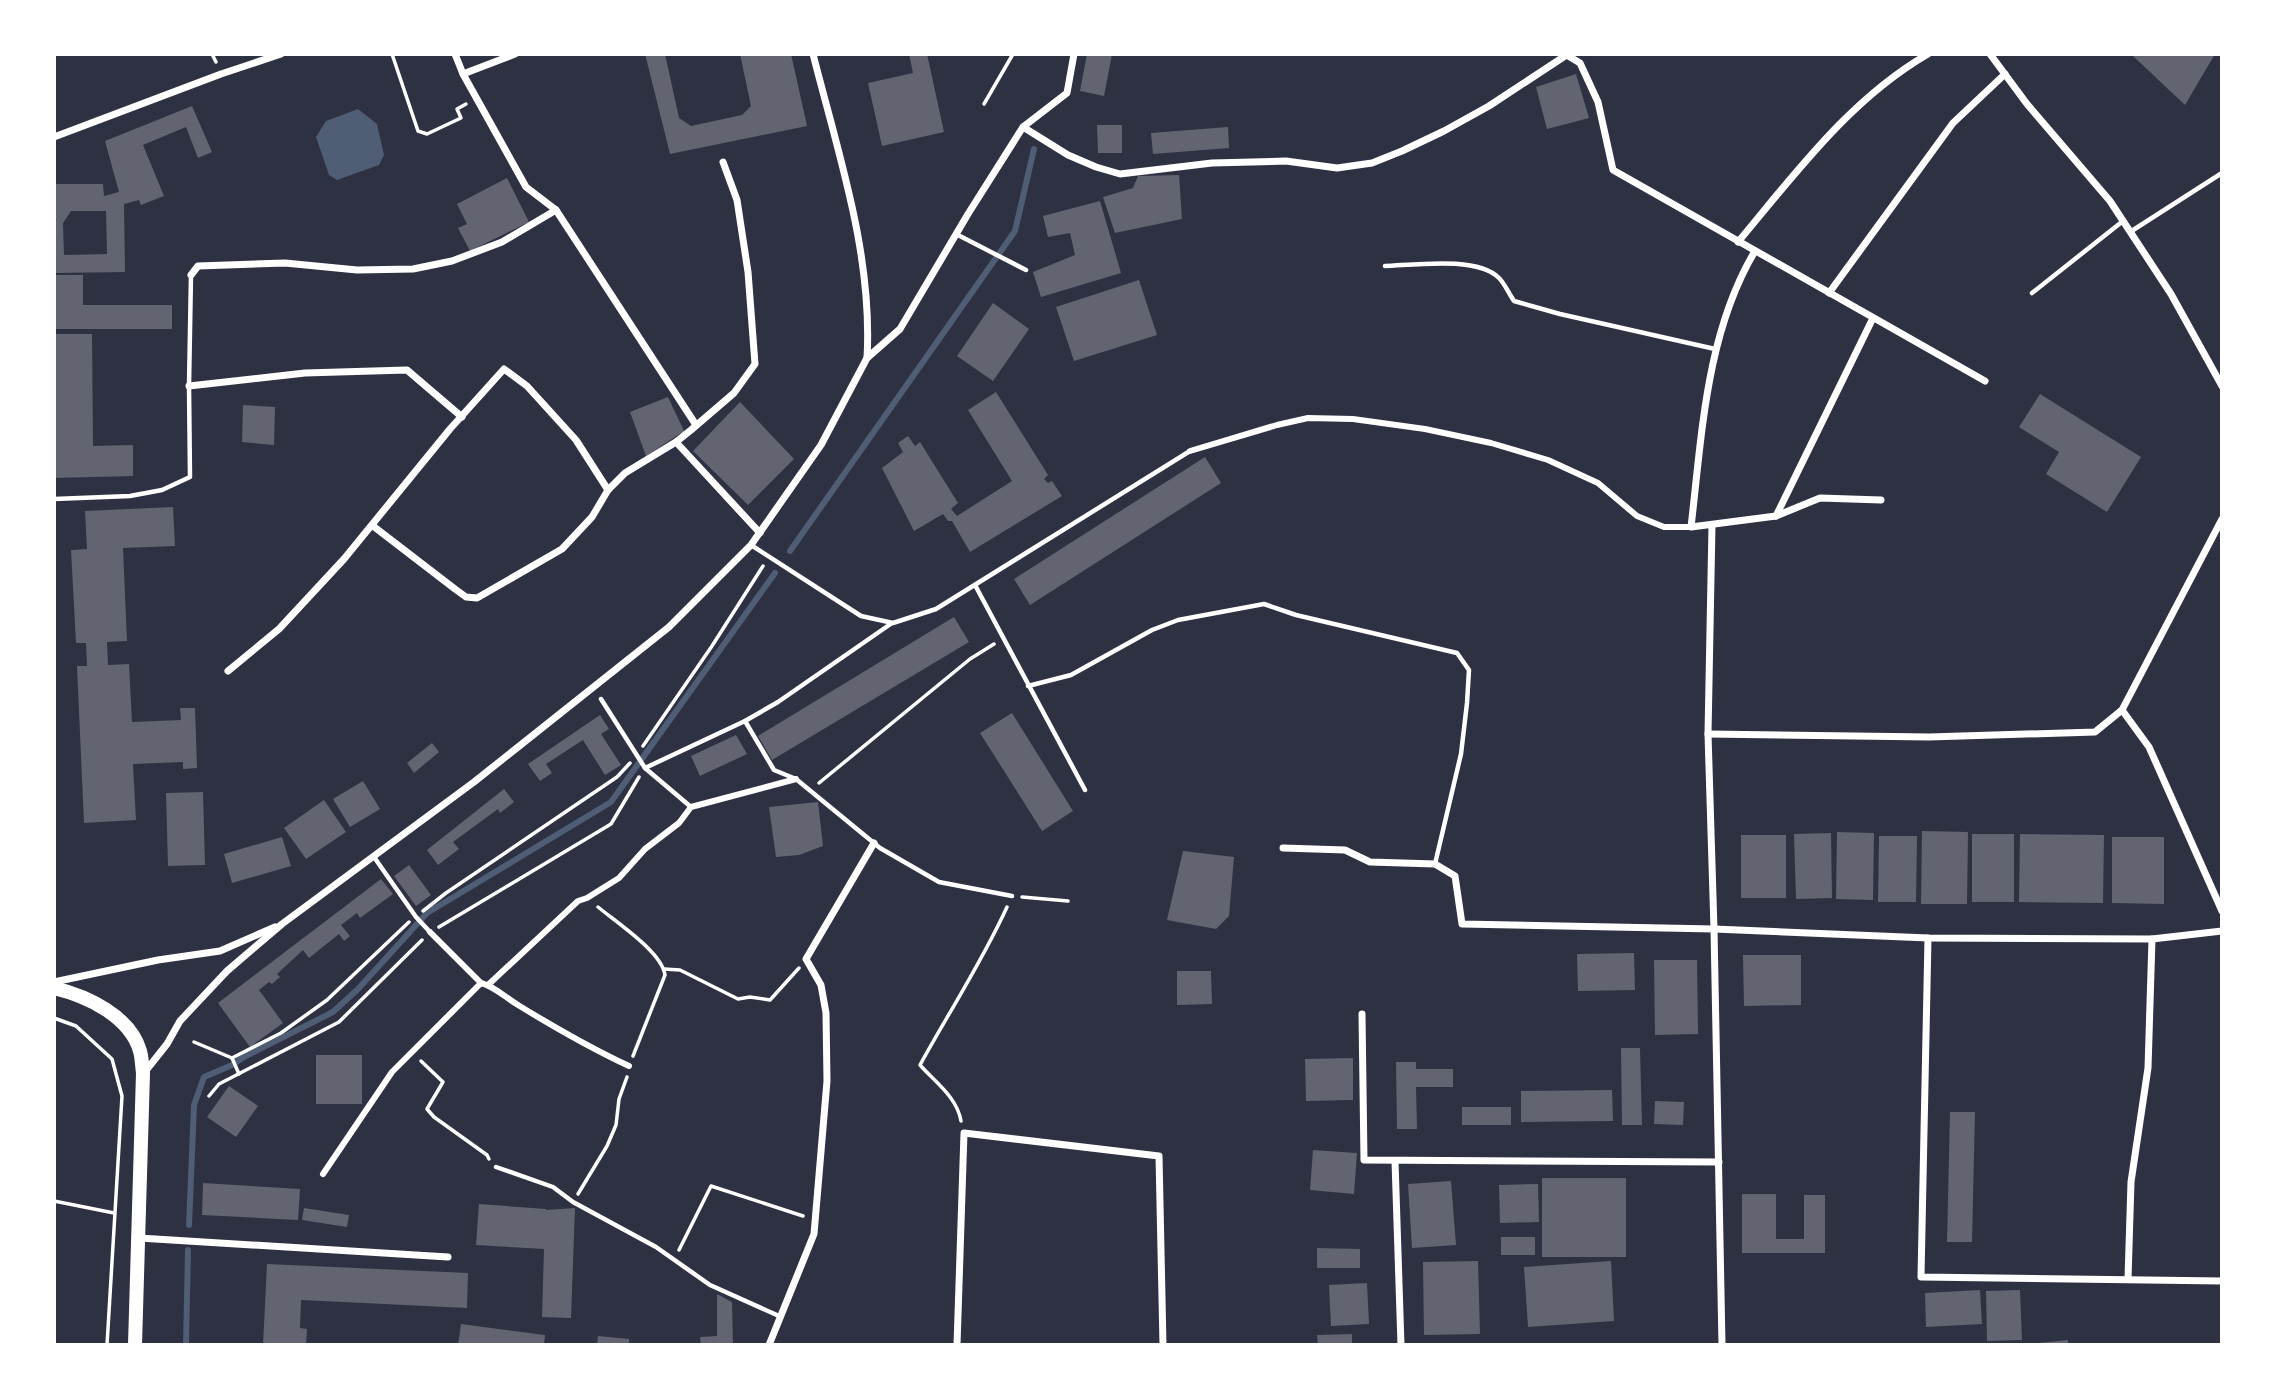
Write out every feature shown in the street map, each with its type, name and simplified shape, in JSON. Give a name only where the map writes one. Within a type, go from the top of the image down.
[{"type":"main road","points":[[54,988],[91,1001],[118,1018],[139,1050],[143,1073],[135,1345]]},
{"type":"street","points":[[54,138],[281,54]]},
{"type":"street","points":[[455,54],[463,74],[526,187],[556,210],[696,425]]},
{"type":"street","points":[[463,74],[515,54]]},
{"type":"street","points":[[813,54],[857,230],[869,327],[867,358]]},
{"type":"street","points":[[143,1073],[167,1044],[180,1021],[227,971],[282,924],[474,782],[668,627],[751,545],[821,445],[867,358],[900,329],[1023,127],[1067,93],[1074,54]]},
{"type":"street","points":[[1738,242],[1841,122],[1900,71],[1928,54]]},
{"type":"street","points":[[1990,54],[2027,104],[2110,201],[2171,294],[2222,386]]},
{"type":"street","points":[[1023,127],[1068,155],[1120,174],[1212,163],[1286,161],[1337,168],[1372,163],[1444,131],[1489,106],[1565,55],[1580,63],[1598,102],[1613,170],[1985,381]]},
{"type":"street","points":[[1829,293],[1953,123],[2005,74]]},
{"type":"street","points":[[373,526],[466,597],[477,598],[562,549],[592,517],[608,490],[625,473],[676,442],[734,393],[755,364],[748,272],[737,200],[723,162]]},
{"type":"street","points":[[191,275],[198,266],[285,263],[357,270],[413,269],[452,261],[502,242],[556,210]]},
{"type":"street","points":[[1690,527],[1715,349],[1743,272],[1755,251]]},
{"type":"street","points":[[1776,516],[1873,318]]},
{"type":"street","points":[[228,671],[279,629],[373,526],[450,429],[504,369],[527,386],[576,440],[608,490]]},
{"type":"street","points":[[188,386],[305,373],[407,370],[462,417]]},
{"type":"street","points":[[1191,451],[1308,418],[1353,419],[1425,429],[1491,443],[1548,460],[1598,483],[1637,516],[1664,527],[1713,525],[1776,516],[1820,498],[1881,500]]},
{"type":"street","points":[[676,442],[760,533]]},
{"type":"street","points":[[1708,734],[1929,737],[2095,732],[2122,710],[2222,519]]},
{"type":"street","points":[[1713,525],[1708,734],[1722,1345]]},
{"type":"street","points":[[2122,710],[2148,747],[2222,911]]},
{"type":"street","points":[[323,1174],[392,1072],[578,901],[618,878],[645,849],[679,823],[691,807],[796,779]]},
{"type":"street","points":[[769,1345],[814,1234],[827,1081],[826,1013],[821,985],[806,958],[874,843]]},
{"type":"street","points":[[1283,848],[1345,850],[1370,862],[1435,864],[1455,876],[1462,924],[1714,929],[1928,938],[2152,939],[2222,931]]},
{"type":"street","points":[[54,982],[158,960],[220,951],[282,924]]},
{"type":"street","points":[[430,932],[501,996],[589,1047],[629,1066]]},
{"type":"street","points":[[1928,938],[1921,1277],[2222,1281]]},
{"type":"street","points":[[2129,1279],[2131,1182],[2148,1068],[2152,939]]},
{"type":"street","points":[[1362,1014],[1364,1160],[1718,1162]]},
{"type":"street","points":[[957,1345],[964,1133],[1159,1156],[1163,1345]]},
{"type":"street","points":[[1395,1161],[1401,1345]]},
{"type":"street","points":[[139,1237],[448,1257]]},
{"type":"lane","points":[[2130,232],[2222,173]]},
{"type":"lane","points":[[2032,293],[2123,221]]},
{"type":"lane","points":[[956,234],[1026,270]]},
{"type":"lane","points":[[1385,266],[1460,264],[1482,269],[1498,277],[1514,301],[1715,349]]},
{"type":"lane","points":[[54,499],[130,496],[162,490],[190,477],[188,386],[191,275]]},
{"type":"lane","points":[[644,767],[745,721],[778,702],[893,622],[936,609],[1191,451]]},
{"type":"lane","points":[[751,545],[861,616],[893,622]]},
{"type":"lane","points":[[975,585],[1085,790]]},
{"type":"lane","points":[[1028,686],[1072,675],[1152,630],[1178,620],[1264,604],[1296,615],[1457,653],[1469,670],[1467,703],[1461,754],[1435,864]]},
{"type":"lane","points":[[601,699],[644,767],[691,807]]},
{"type":"lane","points":[[745,721],[775,770],[796,779],[874,843],[939,882],[1012,896]]},
{"type":"lane","points":[[373,857],[430,932]]},
{"type":"lane","points":[[496,1167],[553,1187],[573,1202],[656,1247],[710,1285],[779,1316]]},
{"type":"path","points":[[392,54],[418,131],[427,134],[461,118],[457,109],[477,99]]},
{"type":"path","points":[[984,104],[1013,54]]},
{"type":"path","points":[[233,1059],[281,1033],[327,1000],[446,893],[617,778],[638,757],[719,636],[765,563],[766,554]]},
{"type":"path","points":[[809,790],[970,659],[1003,638]]},
{"type":"path","points":[[209,1096],[219,1084],[238,1073],[339,1022],[430,932],[611,824],[644,767]]},
{"type":"path","points":[[964,1133],[959,1110],[940,1084],[920,1065],[973,975],[1012,896],[1068,901]]},
{"type":"path","points":[[573,1202],[607,1146],[616,1125],[619,1099],[629,1066],[665,975],[664,969],[651,951],[587,898]]},
{"type":"path","points":[[664,969],[680,970],[738,999],[750,997],[770,1000],[806,958]]},
{"type":"path","points":[[54,1018],[76,1026],[112,1059],[122,1096],[107,1345]]},
{"type":"path","points":[[194,1042],[233,1059],[238,1073]]},
{"type":"path","points":[[412,1053],[443,1082],[427,1109],[487,1155],[492,1166],[496,1167]]},
{"type":"path","points":[[674,1261],[711,1186],[815,1219]]},
{"type":"path","points":[[54,1201],[114,1213]]},
{"type":"water","points":[[358,109],[377,124],[384,155],[379,165],[337,180],[329,175],[316,137],[326,121]]},
{"type":"building","points":[[645,54],[665,54],[679,118],[691,126],[742,115],[751,106],[740,54],[791,54],[807,126],[670,154]]},
{"type":"building","points":[[909,54],[927,54],[944,132],[882,146],[868,83],[913,73]]},
{"type":"building","points":[[1087,54],[1112,54],[1104,96],[1080,91]]},
{"type":"building","points":[[2215,54],[2185,105],[2133,56]]},
{"type":"building","points":[[1576,74],[1589,118],[1547,129],[1536,87]]},
{"type":"building","points":[[192,106],[212,152],[198,158],[186,127],[143,145],[164,196],[141,205],[139,200],[124,204],[125,272],[54,273],[54,184],[103,184],[104,196],[119,192],[105,141]],"holes":[[[71,211],[106,211],[107,254],[64,255],[63,223]]]},
{"type":"building","points":[[1097,125],[1122,125],[1122,153],[1098,153]]},
{"type":"building","points":[[1228,127],[1229,148],[1153,154],[1151,133]]},
{"type":"building","points":[[1179,175],[1182,219],[1115,233],[1103,197],[1133,188],[1138,176]]},
{"type":"building","points":[[507,178],[529,222],[470,251],[458,228],[467,224],[457,204]]},
{"type":"building","points":[[1100,201],[1121,273],[1041,297],[1033,272],[1075,255],[1070,233],[1048,237],[1043,216]]},
{"type":"building","points":[[54,275],[83,275],[83,305],[172,305],[172,329],[54,329]]},
{"type":"building","points":[[1139,280],[1157,335],[1074,361],[1056,307]]},
{"type":"building","points":[[993,303],[1029,329],[993,381],[957,356]]},
{"type":"building","points":[[54,334],[92,334],[93,446],[133,445],[133,476],[54,478]]},
{"type":"building","points":[[996,392],[1048,475],[1044,479],[1048,483],[1052,481],[1062,496],[970,552],[952,521],[948,521],[943,514],[914,531],[882,468],[903,452],[898,443],[908,436],[915,446],[920,442],[958,503],[951,509],[957,516],[1012,481],[968,410]]},
{"type":"building","points":[[2040,394],[2141,457],[2107,512],[2046,474],[2059,452],[2019,427]]},
{"type":"building","points":[[668,397],[684,431],[646,456],[630,412]]},
{"type":"building","points":[[740,402],[794,459],[748,505],[693,451]]},
{"type":"building","points":[[243,405],[275,407],[274,445],[242,442]]},
{"type":"building","points":[[1205,457],[1221,483],[1030,605],[1014,579]]},
{"type":"building","points":[[173,507],[175,546],[123,548],[127,641],[107,642],[108,665],[129,664],[132,722],[181,720],[180,708],[195,708],[197,768],[183,769],[183,762],[133,764],[136,820],[84,823],[77,666],[87,666],[86,643],[76,643],[71,550],[87,549],[85,511]]},
{"type":"building","points":[[954,617],[969,642],[772,760],[758,736]]},
{"type":"building","points":[[1012,713],[1073,811],[1042,831],[980,733]]},
{"type":"building","points":[[600,715],[609,729],[601,734],[621,765],[605,775],[583,740],[546,764],[552,773],[540,781],[528,764]]},
{"type":"building","points":[[736,735],[747,754],[700,776],[691,756]]},
{"type":"building","points":[[432,743],[439,752],[414,773],[407,763]]},
{"type":"building","points":[[363,781],[380,809],[350,827],[333,799]]},
{"type":"building","points":[[504,789],[514,802],[500,813],[498,809],[453,842],[459,849],[438,865],[427,850]]},
{"type":"building","points":[[203,792],[205,865],[168,866],[166,793]]},
{"type":"building","points":[[324,800],[346,832],[306,859],[284,828]]},
{"type":"building","points":[[818,802],[823,846],[799,855],[776,857],[769,807]]},
{"type":"building","points":[[1922,831],[1968,832],[1967,904],[1921,904]]},
{"type":"building","points":[[1837,832],[1874,833],[1873,900],[1836,899]]},
{"type":"building","points":[[1831,833],[1832,898],[1796,899],[1794,834]]},
{"type":"building","points":[[1972,834],[2014,834],[2014,902],[1972,902]]},
{"type":"building","points":[[2020,834],[2104,835],[2103,903],[2019,902]]},
{"type":"building","points":[[1741,835],[1786,835],[1786,898],[1741,898]]},
{"type":"building","points":[[1879,836],[1917,836],[1916,902],[1878,902]]},
{"type":"building","points":[[282,837],[291,866],[232,883],[224,854]]},
{"type":"building","points":[[2112,837],[2164,837],[2164,904],[2112,903]]},
{"type":"building","points":[[1183,851],[1234,857],[1229,916],[1216,929],[1167,920]]},
{"type":"building","points":[[409,865],[431,895],[416,906],[394,876]]},
{"type":"building","points":[[381,879],[393,894],[360,918],[357,913],[341,925],[350,936],[344,941],[339,934],[309,958],[303,950],[277,974],[280,977],[259,990],[283,1023],[250,1047],[218,1003]]},
{"type":"building","points":[[1634,953],[1635,990],[1578,991],[1577,954]]},
{"type":"building","points":[[1743,955],[1801,955],[1801,1005],[1744,1006]]},
{"type":"building","points":[[1654,960],[1697,960],[1698,1034],[1655,1035]]},
{"type":"building","points":[[1177,971],[1211,971],[1212,1004],[1177,1005]]},
{"type":"building","points":[[1621,1048],[1640,1048],[1642,1125],[1622,1125]]},
{"type":"building","points":[[316,1055],[362,1055],[362,1104],[316,1104]]},
{"type":"building","points":[[1353,1058],[1353,1100],[1306,1101],[1305,1059]]},
{"type":"building","points":[[1396,1062],[1416,1062],[1416,1069],[1453,1069],[1453,1087],[1416,1087],[1417,1129],[1397,1129]]},
{"type":"building","points":[[229,1086],[258,1106],[236,1137],[207,1117]]},
{"type":"building","points":[[1612,1090],[1613,1121],[1521,1122],[1521,1091]]},
{"type":"building","points":[[1655,1101],[1684,1102],[1683,1125],[1654,1124]]},
{"type":"building","points":[[1462,1107],[1511,1107],[1511,1125],[1462,1125]]},
{"type":"building","points":[[1950,1112],[1975,1112],[1972,1242],[1947,1242]]},
{"type":"building","points":[[1313,1150],[1357,1153],[1354,1194],[1310,1190]]},
{"type":"building","points":[[1542,1178],[1626,1178],[1626,1257],[1542,1257]]},
{"type":"building","points":[[1451,1181],[1456,1245],[1412,1248],[1408,1184]]},
{"type":"building","points":[[203,1183],[300,1189],[298,1220],[202,1215]]},
{"type":"building","points":[[1538,1184],[1539,1222],[1500,1223],[1499,1185]]},
{"type":"building","points":[[1742,1194],[1776,1194],[1776,1239],[1804,1239],[1804,1195],[1825,1195],[1825,1253],[1742,1253]]},
{"type":"building","points":[[479,1204],[546,1210],[575,1208],[571,1318],[542,1317],[544,1249],[476,1245]]},
{"type":"building","points":[[304,1208],[349,1215],[347,1227],[302,1220]]},
{"type":"building","points":[[1501,1237],[1535,1237],[1535,1255],[1501,1255]]},
{"type":"building","points":[[1317,1248],[1360,1249],[1360,1268],[1317,1268]]},
{"type":"building","points":[[1478,1261],[1480,1334],[1424,1335],[1423,1262]]},
{"type":"building","points":[[1611,1261],[1614,1321],[1528,1327],[1524,1267]]},
{"type":"building","points":[[267,1264],[468,1273],[467,1308],[301,1300],[300,1328],[307,1329],[306,1345],[263,1345]]},
{"type":"building","points":[[1367,1283],[1369,1324],[1331,1326],[1329,1285]]},
{"type":"building","points":[[1980,1290],[1982,1324],[1926,1327],[1925,1293]]},
{"type":"building","points":[[2020,1290],[2022,1340],[1987,1341],[1986,1291]]},
{"type":"building","points":[[717,1294],[732,1302],[733,1345],[701,1345],[700,1337],[717,1336]]},
{"type":"building","points":[[461,1324],[545,1335],[544,1345],[458,1345]]},
{"type":"building","points":[[1352,1334],[1352,1345],[1318,1345],[1317,1335]]},
{"type":"building","points":[[598,1336],[629,1339],[629,1345],[597,1345]]},
{"type":"building","points":[[2068,1340],[2068,1345],[2038,1345],[2038,1343]]},
{"type":"waterway","points":[[790,551],[1015,231],[1034,149]]},
{"type":"waterway","points":[[189,1225],[194,1105],[204,1077],[333,1012],[358,989],[427,913],[611,802],[775,573]]},
{"type":"waterway","points":[[186,1345],[188,1250]]}]
